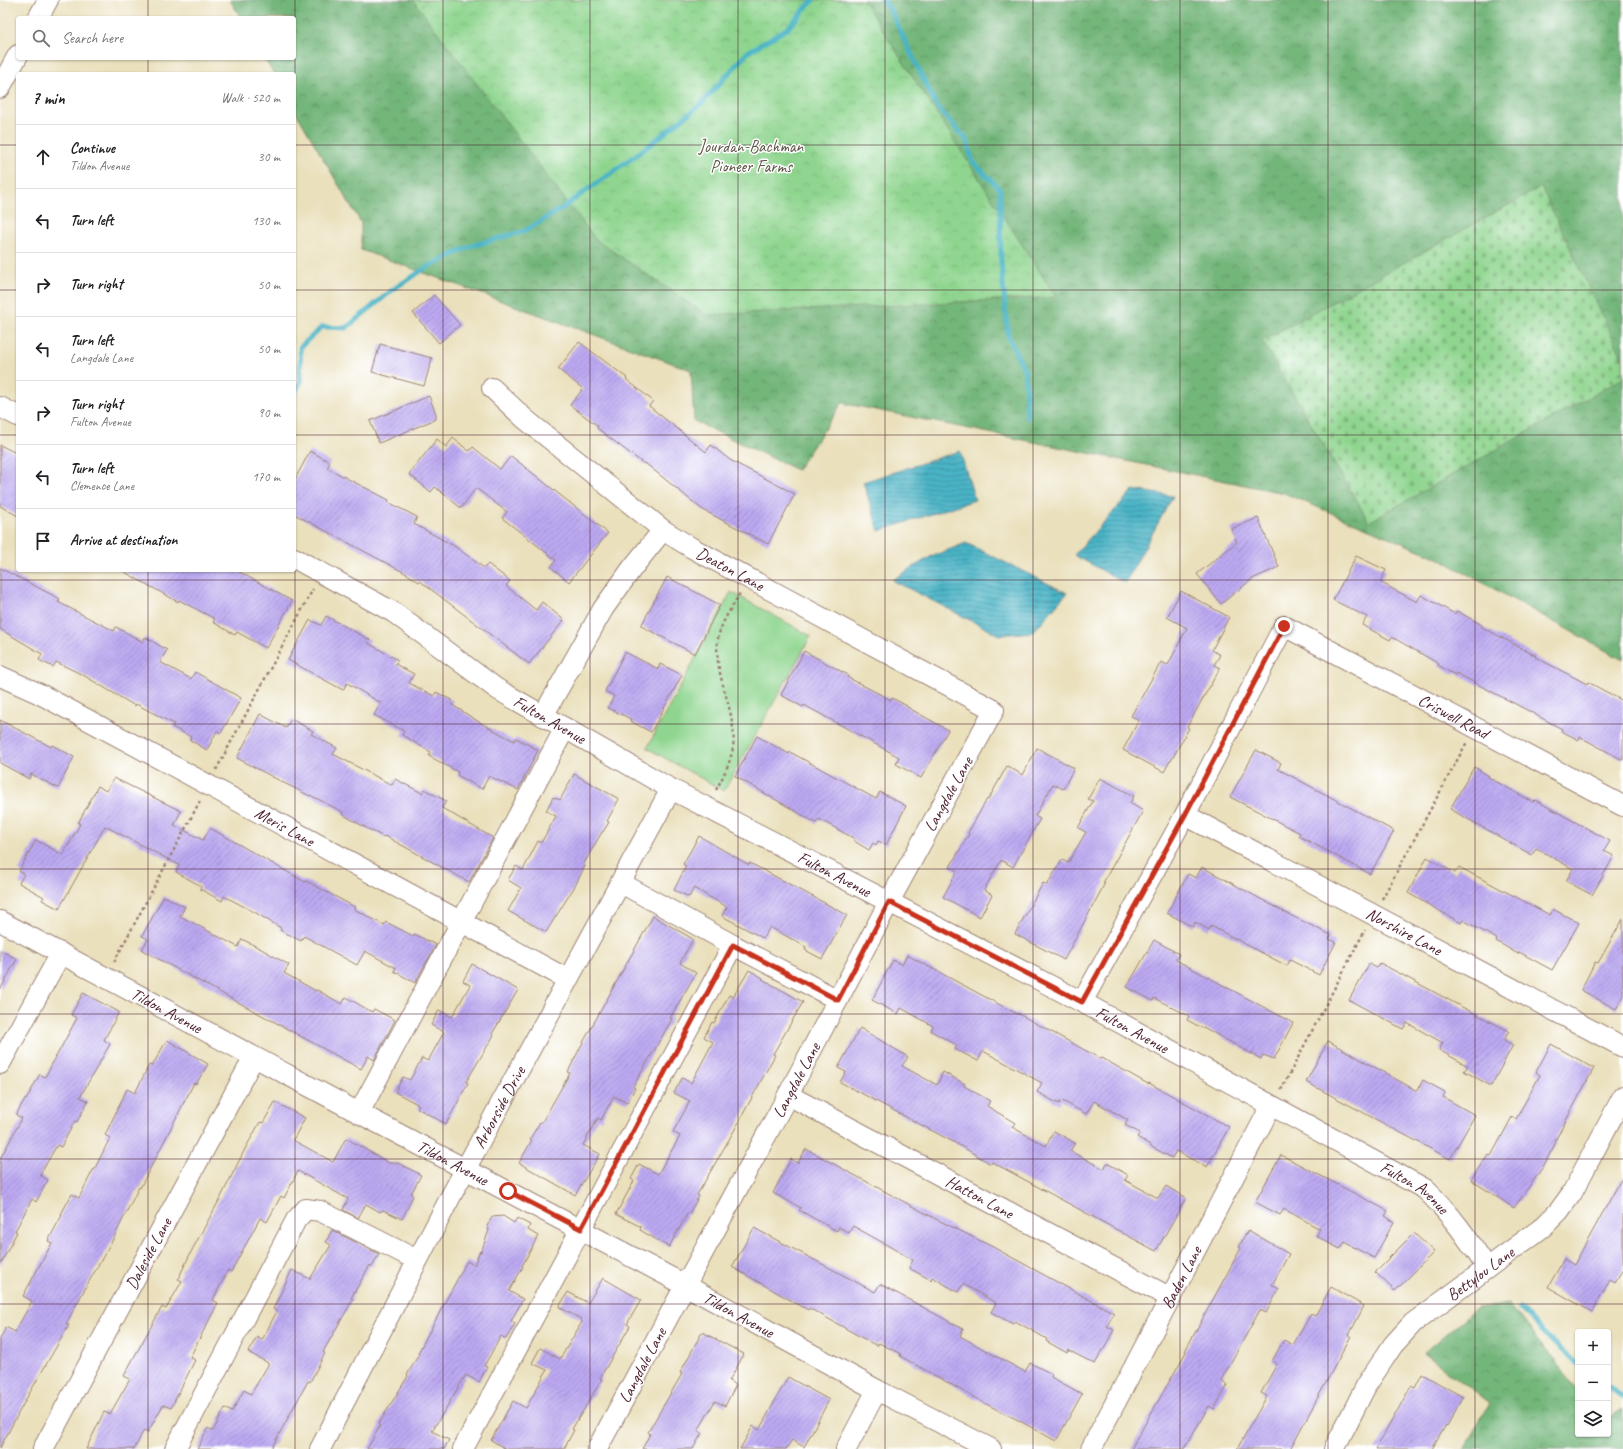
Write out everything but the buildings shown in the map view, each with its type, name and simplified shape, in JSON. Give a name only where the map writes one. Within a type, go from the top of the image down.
[{"type":"street","points":[[39,16],[48,0]]},
{"type":"street","points":[[0,88],[16,59]]},
{"type":"street","name":"Deaton Lane","points":[[492,388],[524,419],[663,530],[692,548],[994,710]]},
{"type":"street","points":[[0,407],[16,415]]},
{"type":"street","points":[[543,716],[603,609],[633,567],[663,530]]},
{"type":"street","name":"Fulton Avenue","points":[[296,559],[393,612],[497,689],[671,789],[1082,1002],[1275,1099],[1425,1189],[1444,1207],[1460,1227],[1487,1268]]},
{"type":"street","name":"Criswell Road","points":[[1185,815],[1284,626],[1623,806]]},
{"type":"street","name":"Meris Lane","points":[[0,676],[40,694],[567,979]]},
{"type":"street","name":"Langdale Lane","points":[[598,1449],[788,1095],[889,902],[994,710]]},
{"type":"street","points":[[358,1113],[564,728]]},
{"type":"street","name":"Arborside Drive","points":[[320,1449],[465,1169],[671,789]]},
{"type":"street","points":[[1082,1002],[1185,815]]},
{"type":"street","name":"Norshire Lane","points":[[1185,815],[1623,1048]]},
{"type":"street","points":[[621,883],[733,945],[838,1000]]},
{"type":"street","name":"Tildon Avenue","points":[[0,921],[358,1113],[686,1285],[877,1390],[991,1449]]},
{"type":"street","points":[[463,1449],[733,945]]},
{"type":"street","points":[[0,1064],[61,954]]},
{"type":"street","name":"Daleside Lane","points":[[43,1449],[254,1057]]},
{"type":"street","name":"Hatton Lane","points":[[788,1095],[1171,1298]]},
{"type":"street","name":"Bettylou Lane","points":[[1334,1449],[1366,1386],[1393,1345],[1413,1323],[1543,1228],[1559,1211],[1572,1193],[1623,1096]]},
{"type":"street","name":"Baden Lane","points":[[1091,1449],[1275,1099]]},
{"type":"street","points":[[175,1449],[296,1220],[306,1209],[320,1211],[417,1260]]},
{"type":"street","points":[[846,1449],[877,1390]]},
{"type":"path","points":[[215,772],[314,588]]},
{"type":"path","points":[[716,790],[724,775],[733,748],[733,727],[719,668],[717,649],[719,633],[740,593]]},
{"type":"path","points":[[1381,902],[1468,740]]},
{"type":"path","points":[[114,963],[201,800]]},
{"type":"path","points":[[1275,1099],[1366,930]]},
{"type":"green space","points":[[230,0],[1623,0],[1623,660],[1438,558],[1284,493],[842,403],[797,470],[694,421],[691,370],[361,250],[361,223],[296,112],[296,72],[273,72],[265,60],[296,60],[296,16],[240,16]]},
{"type":"green space","name":"Jourdan-Bachman Pioneer Farms","points":[[413,0],[863,0],[1056,297],[707,315],[596,240]]},
{"type":"green space","points":[[1541,187],[1623,359],[1623,378],[1369,522],[1262,341]]},
{"type":"green space","points":[[731,592],[811,636],[724,791],[647,748]]},
{"type":"green space","points":[[1509,1304],[1575,1386],[1575,1437],[1611,1437],[1611,1416],[1623,1409],[1623,1449],[1464,1449],[1489,1403],[1424,1353],[1476,1309]]},
{"type":"water","points":[[960,451],[975,500],[879,531],[863,482]]},
{"type":"water","points":[[1133,490],[1173,496],[1125,583],[1074,555]]},
{"type":"water","points":[[966,543],[1067,593],[1033,632],[999,635],[892,580],[930,557]]},
{"type":"waterway","points":[[296,390],[301,381],[300,347],[322,327],[346,328],[395,288],[427,267],[471,246],[525,231],[561,209],[647,147],[701,104],[748,52],[788,28],[813,0]]},
{"type":"waterway","points":[[883,0],[890,10],[937,107],[966,139],[973,162],[1000,189],[1001,262],[1008,336],[1025,372],[1027,418]]},
{"type":"waterway","points":[[1520,1308],[1541,1331],[1575,1361]]},
{"type":"waterway","points":[[1611,1389],[1623,1397]]},
{"type":"route","points":[[508,1191],[581,1229],[733,945],[838,1000],[889,902],[1082,1002],[1185,815],[1284,626]]}]
